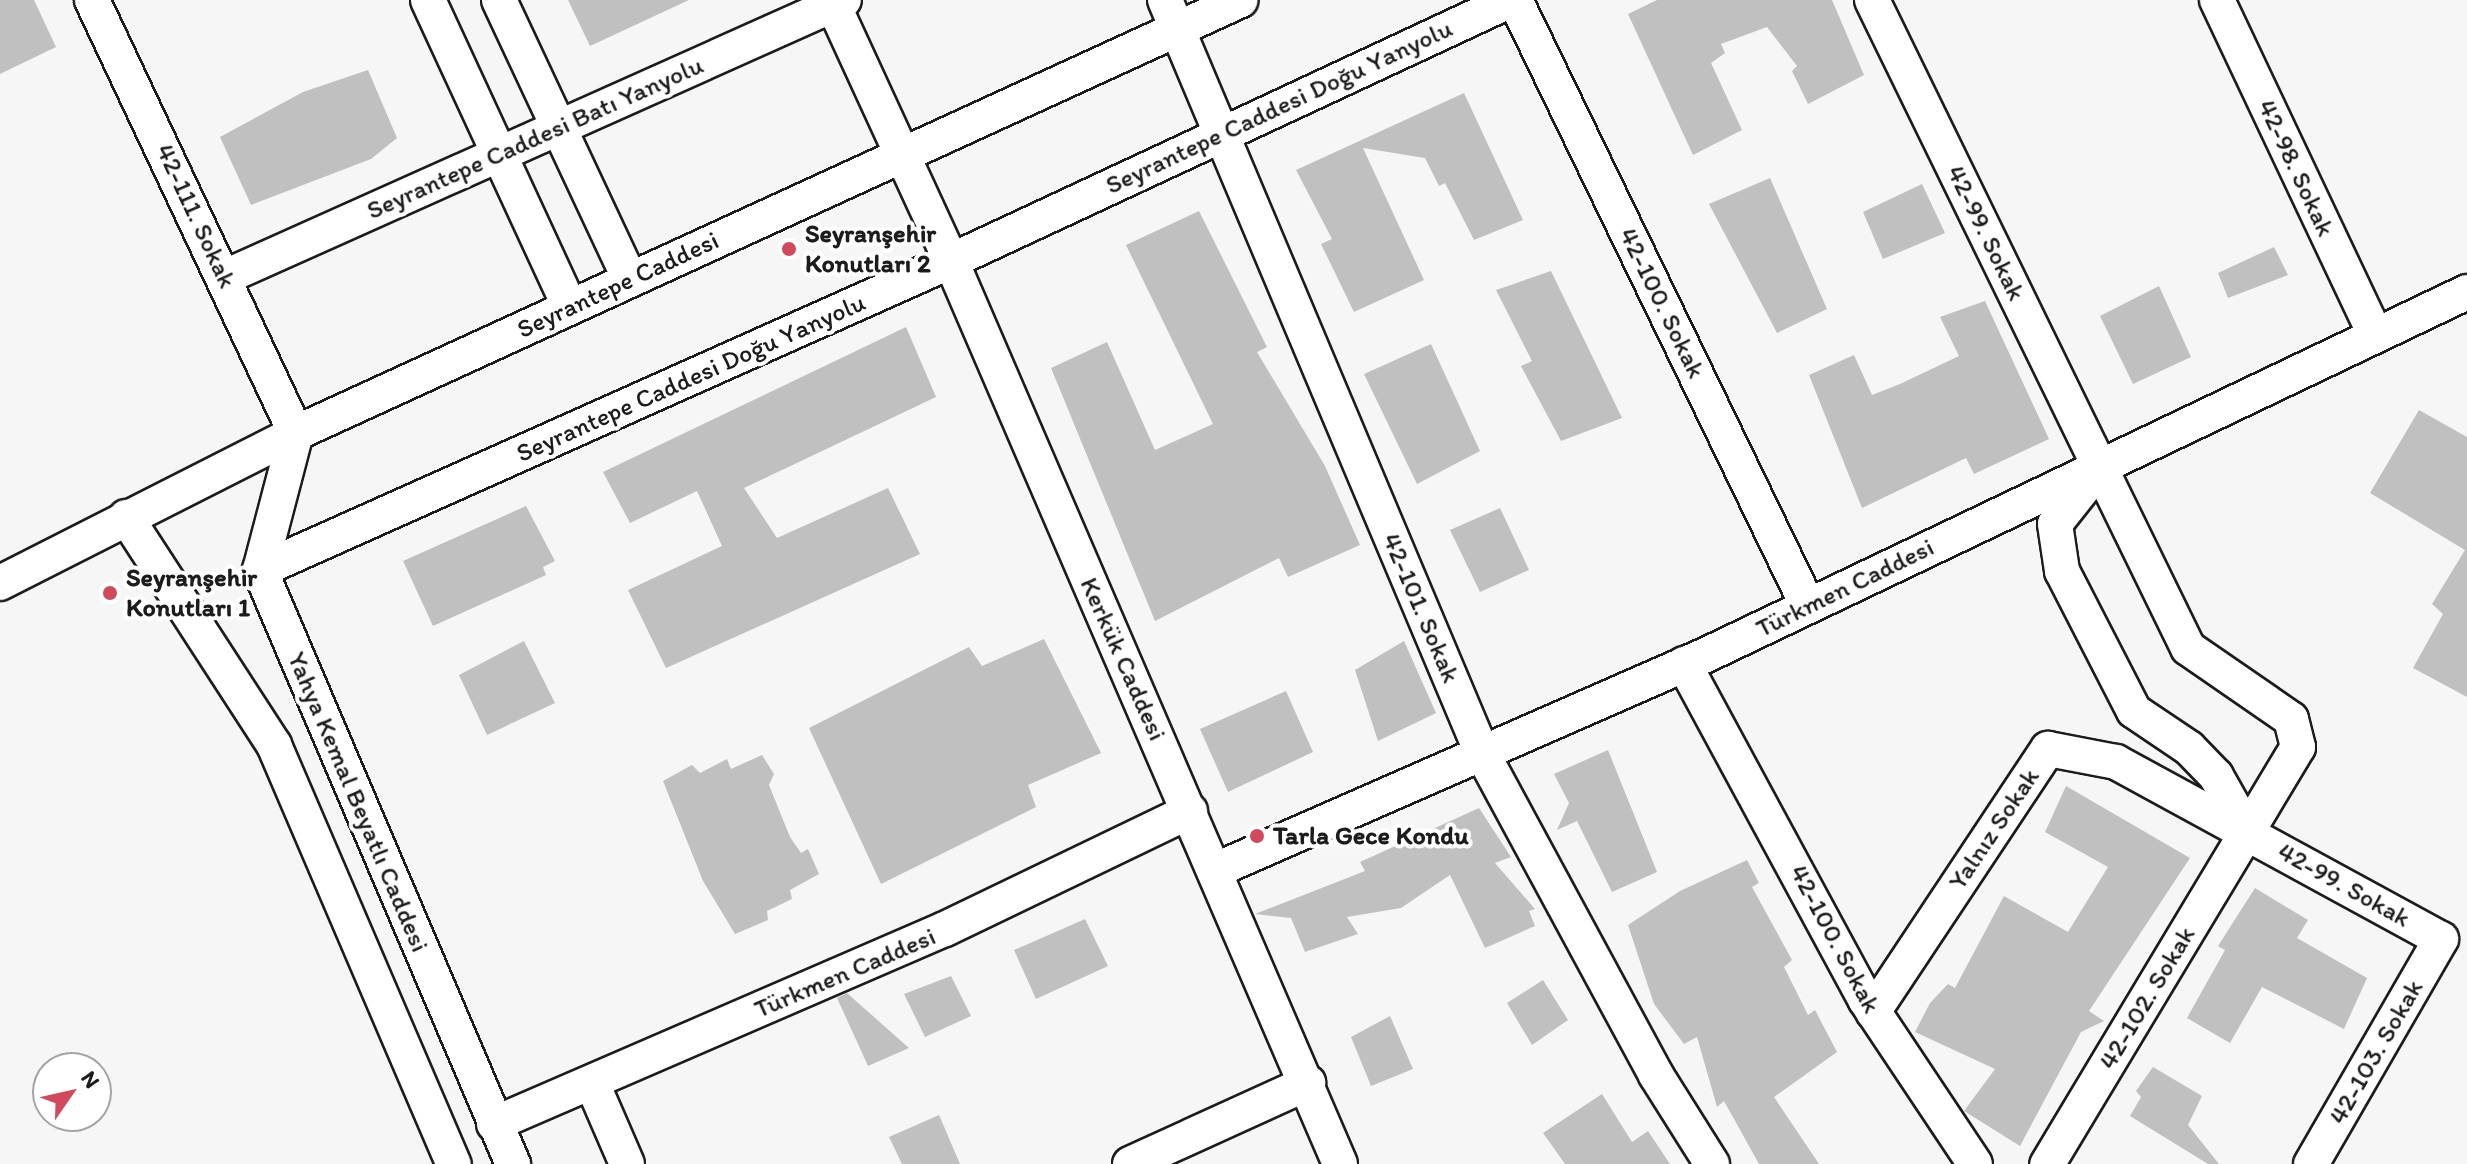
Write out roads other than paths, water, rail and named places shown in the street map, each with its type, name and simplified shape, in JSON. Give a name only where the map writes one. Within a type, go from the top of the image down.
[{"type":"street","name":"42-111. Sokak","points":[[92,0],[296,433]]},
{"type":"street","points":[[428,0],[570,307]]},
{"type":"street","points":[[499,0],[630,280]]},
{"type":"street","name":"Seyrantepe Caddesi","points":[[0,583],[296,433],[901,156],[1171,15],[1241,0]]},
{"type":"street","name":"Seyrantepe Caddesi Doğu Yanyolu","points":[[260,570],[951,261],[1221,131],[1513,0]]},
{"type":"street","name":"42-100. Sokak","points":[[1513,0],[1808,606]]},
{"type":"street","name":"42-99. Sokak","points":[[1872,0],[2188,648],[2291,719],[2298,747],[2247,832]]},
{"type":"street","name":"42-98. Sokak","points":[[2217,0],[2375,335]]},
{"type":"street","name":"Seyrantepe Caddesi Batı Yanyolu","points":[[225,277],[836,2]]},
{"type":"street","name":"Kerkük Caddesi","points":[[836,2],[1216,870],[1340,1164]]},
{"type":"street","name":"42-101. Sokak","points":[[1171,15],[1482,753],[1656,1075],[1712,1164]]},
{"type":"street","name":"Türkmen Caddesi","points":[[1216,870],[1684,664],[2467,292]]},
{"type":"street","points":[[260,570],[296,433]]},
{"type":"street","name":"42-99. Sokak","points":[[2100,466],[2055,524],[2062,571],[2134,711],[2189,748],[2216,776],[2247,832],[2441,939]]},
{"type":"street","name":"Yahya Kemal Beyatlı Caddesi","points":[[126,517],[274,745],[454,1164]]},
{"type":"street","name":"Yahya Kemal Beyatlı Caddesi","points":[[260,570],[513,1164]]},
{"type":"street","name":"42-100. Sokak","points":[[1684,664],[1873,1012],[1975,1164]]},
{"type":"street","name":"Yalnız Sokak","points":[[1873,1012],[2048,749],[2116,762],[2247,832]]},
{"type":"street","name":"Türkmen Caddesi","points":[[494,1124],[945,929],[1190,811]]},
{"type":"street","name":"42-102. Sokak","points":[[2047,1164],[2247,832]]},
{"type":"street","name":"42-103. Sokak","points":[[2311,1164],[2441,939]]},
{"type":"street","points":[[592,1083],[627,1164]]},
{"type":"street","points":[[1130,1164],[1308,1083]]},
{"type":"place","name":"Seyranşehir Konutları 2","points":[[789,249]]},
{"type":"place","name":"Seyranşehir Konutları 1","points":[[110,593]]},
{"type":"place","name":"Tarla Gece Kondu","points":[[1257,836]]}]
